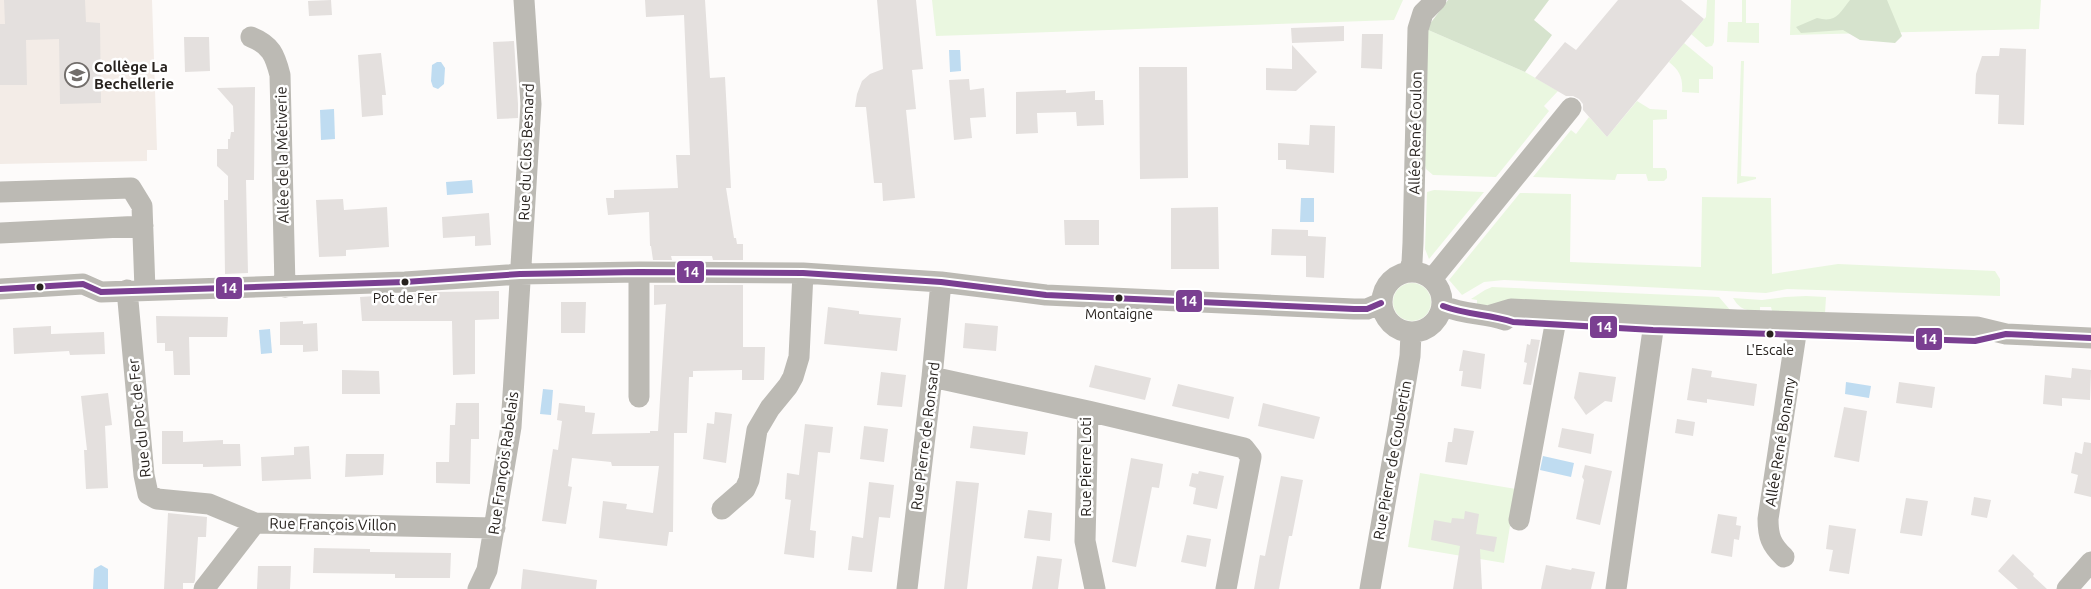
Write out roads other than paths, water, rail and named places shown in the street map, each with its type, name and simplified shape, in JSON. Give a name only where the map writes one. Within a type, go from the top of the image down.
[{"type":"street","name":"Rue du Clos Besnard","points":[[520,274],[531,104],[524,0]]},
{"type":"street","name":"Allée René Coulon","points":[[1409,272],[1412,262],[1413,244],[1418,29],[1423,13],[1436,0]]},
{"type":"street","name":"Allée de la Métiverie","points":[[251,37],[264,42],[276,60],[280,75],[285,287]]},
{"type":"street","points":[[1432,279],[1571,108]]},
{"type":"street","points":[[0,192],[131,188],[142,206],[143,226],[136,290]]},
{"type":"street","points":[[0,233],[143,226]]},
{"type":"street","points":[[638,397],[639,272]]},
{"type":"street","points":[[0,289],[83,284],[101,292],[405,282],[520,274],[639,272],[803,273],[941,282],[1046,295],[1354,309],[1367,309],[1382,303]]},
{"type":"street","points":[[1409,272],[1421,273],[1432,279],[1439,287],[1443,306],[1439,317],[1432,326],[1421,332],[1411,333],[1402,332],[1388,322],[1382,303],[1383,292],[1389,282],[1398,275],[1409,272]]},
{"type":"street","points":[[722,509],[745,489],[749,480],[757,430],[770,408],[788,386],[797,367],[803,273]]},
{"type":"street","name":"Rue François Rabelais","points":[[478,589],[487,570],[511,427],[520,274]]},
{"type":"street","name":"Rue Pierre de Ronsard","points":[[907,589],[941,282]]},
{"type":"street","name":"Rue du Pot de Fer","points":[[136,290],[146,491],[157,499],[209,504],[255,523]]},
{"type":"street","points":[[1443,306],[1473,315],[1491,315],[1513,322],[1554,325],[1653,330],[1796,328]]},
{"type":"street","points":[[1491,315],[1511,308],[1975,341],[2006,334],[2091,338]]},
{"type":"street","points":[[1519,520],[1554,325]]},
{"type":"street","name":"Allée René Bonamy","points":[[1784,557],[1774,548],[1769,540],[1768,519],[1796,328]]},
{"type":"street","points":[[1616,589],[1653,330]]},
{"type":"street","name":"Rue Pierre de Coubertin","points":[[1370,588],[1410,356],[1411,333]]},
{"type":"street","name":"Rue Pierre Loti","points":[[932,376],[1088,411],[1085,542],[1094,589]]},
{"type":"street","points":[[1088,411],[1244,448],[1248,451],[1251,457],[1250,466],[1226,589]]},
{"type":"street","name":"Rue François Villon","points":[[204,589],[255,523],[495,528]]},
{"type":"street","points":[[2067,589],[2091,562]]},
{"type":"water","points":[[949,50],[960,50],[961,71],[950,72]]},
{"type":"water","points":[[441,62],[445,68],[444,84],[438,89],[433,87],[431,81],[432,65]]},
{"type":"water","points":[[334,109],[335,139],[321,140],[320,110]]},
{"type":"water","points":[[472,180],[473,193],[447,195],[446,182]]},
{"type":"water","points":[[1301,198],[1314,198],[1314,222],[1300,222]]},
{"type":"water","points":[[270,329],[272,353],[261,354],[259,330]]},
{"type":"water","points":[[1846,382],[1871,386],[1869,398],[1845,394]]},
{"type":"water","points":[[543,389],[553,390],[551,415],[540,414]]},
{"type":"water","points":[[1543,456],[1574,463],[1571,477],[1540,470]]},
{"type":"water","points":[[101,565],[108,569],[108,589],[93,589],[94,569]]},
{"type":"place","name":"Collège La Bechellerie","points":[[77,75]]},
{"type":"place","name":"Pot de Fer","points":[[405,282]]},
{"type":"place","name":"Montaigne","points":[[1119,298]]},
{"type":"place","name":"L'Escale","points":[[1770,334]]}]
